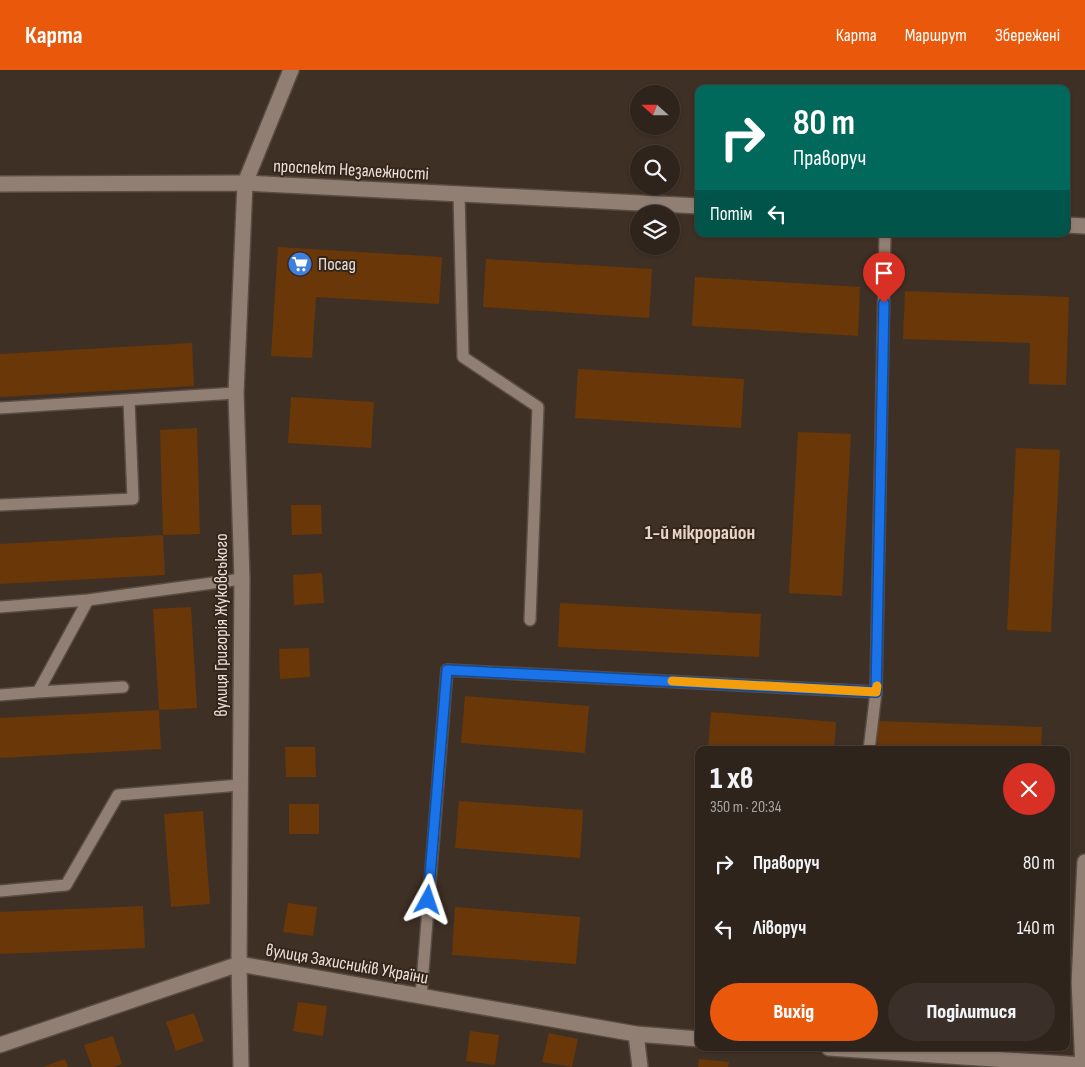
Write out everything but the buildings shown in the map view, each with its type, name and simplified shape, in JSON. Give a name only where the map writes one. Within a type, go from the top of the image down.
[{"type":"street","points":[[244,183],[291,70]]},
{"type":"street","name":"проспект Незалежності","points":[[0,184],[244,183],[695,206]]},
{"type":"street","name":"вулиця Григорія Жуковського","points":[[241,1067],[239,964],[242,579],[236,393],[244,183]]},
{"type":"street","points":[[1070,225],[1085,226]]},
{"type":"street","points":[[872,1051],[1084,1066],[1079,982],[1085,862]]},
{"type":"street","name":"вулиця Захисників України","points":[[0,1045],[239,964],[636,1034],[695,1038]]},
{"type":"street","points":[[636,1034],[640,1067]]},
{"type":"lane","points":[[459,194],[463,357],[538,407],[530,620]]},
{"type":"lane","points":[[869,746],[876,692],[885,237]]},
{"type":"lane","points":[[0,408],[236,393]]},
{"type":"lane","points":[[0,505],[133,499],[129,400]]},
{"type":"lane","points":[[0,607],[88,600],[242,579]]},
{"type":"lane","points":[[38,692],[88,600]]},
{"type":"lane","points":[[421,996],[447,670],[876,692]]},
{"type":"lane","points":[[0,695],[123,687]]},
{"type":"lane","points":[[0,890],[66,885],[118,795],[240,785]]},
{"type":"slow traffic","points":[[672,681],[876,692],[877,686]]},
{"type":"place","name":"Посад","points":[[300,264]]},
{"type":"district","name":"1-й мікрорайон","points":[[700,533]]},
{"type":"route","points":[[428,900],[447,670],[876,692],[884,303]]}]
